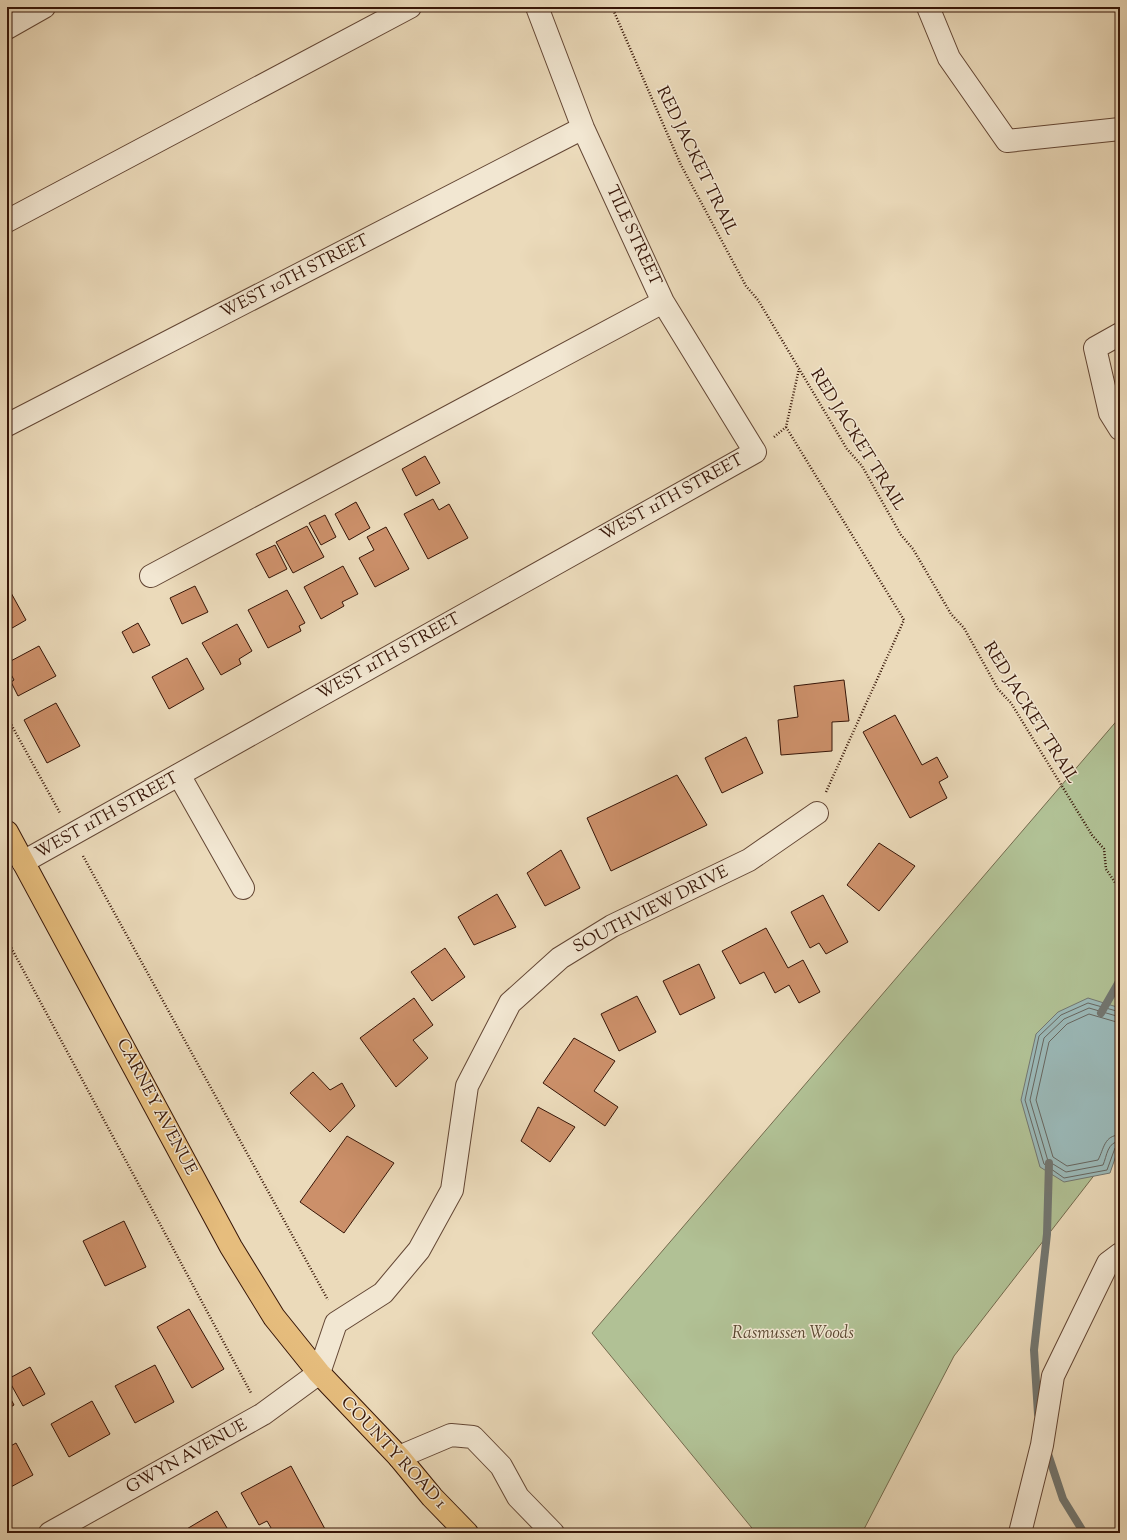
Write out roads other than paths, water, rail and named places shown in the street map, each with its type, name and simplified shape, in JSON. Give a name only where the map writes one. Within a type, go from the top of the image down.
[{"type":"main road","name":"CARNEY AVENUE","points":[[7,832],[232,1246],[274,1317],[319,1373]]},
{"type":"main road","name":"COUNTY ROAD 1","points":[[319,1373],[399,1457],[432,1497],[467,1533]]},
{"type":"street","points":[[7,28],[44,7]]},
{"type":"street","points":[[7,221],[410,7]]},
{"type":"street","name":"TILE STREET","points":[[536,7],[583,128],[663,302],[755,452]]},
{"type":"street","points":[[928,7],[949,58],[1007,141],[1120,129]]},
{"type":"street","name":"WEST 10TH STREET","points":[[7,425],[583,128]]},
{"type":"street","points":[[151,576],[663,302]]},
{"type":"street","points":[[1120,334],[1095,348],[1110,413],[1120,429]]},
{"type":"street","name":"WEST 11TH STREET","points":[[24,862],[755,452]]},
{"type":"street","points":[[179,775],[243,888]]},
{"type":"street","name":"SOUTHVIEW DRIVE","points":[[319,1373],[336,1323],[383,1293],[419,1250],[452,1190],[467,1086],[510,1003],[560,958],[612,926],[749,860],[817,813]]},
{"type":"street","points":[[1020,1533],[1042,1445],[1053,1376],[1108,1263],[1120,1254]]},
{"type":"street","name":"GWYN AVENUE","points":[[50,1533],[263,1414],[319,1373]]},
{"type":"street","points":[[399,1457],[451,1434],[473,1437],[501,1466],[518,1497],[553,1533]]},
{"type":"water","points":[[1088,998],[1120,1008],[1120,1144],[1110,1173],[1064,1182],[1040,1167],[1021,1100],[1036,1034],[1058,1012]]},
{"type":"waterway","points":[[1101,1013],[1120,980]]},
{"type":"waterway","points":[[1038,1414],[1034,1350],[1047,1234],[1049,1163]]},
{"type":"waterway","points":[[1047,1451],[1063,1499],[1084,1533]]},
{"type":"park label","name":"Rasmussen Woods","points":[[793,1334]]}]
